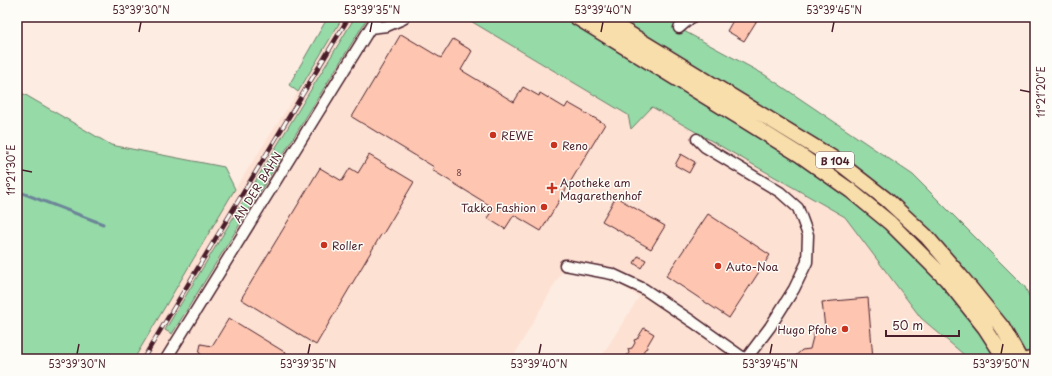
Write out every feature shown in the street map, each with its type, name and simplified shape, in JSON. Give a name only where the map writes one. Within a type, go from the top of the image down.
[{"type":"highway","name":"B 104","points":[[576,17],[800,155],[852,191],[890,223],[946,279],[985,328],[1005,359]]},
{"type":"highway","name":"B 104","points":[[602,17],[833,158],[887,200],[926,236],[959,274],[1002,327],[1020,359]]},
{"type":"main road","points":[[1026,359],[1035,357]]},
{"type":"street","name":"AN DER BAHN","points":[[166,359],[377,17]]},
{"type":"street","points":[[370,28],[387,26],[403,20],[404,17]]},
{"type":"street","points":[[678,28],[692,17]]},
{"type":"street","points":[[565,265],[612,274],[644,289],[746,359],[770,327],[794,289],[807,262],[808,235],[798,208],[780,192],[705,147],[697,139]]},
{"type":"shaded area","points":[[343,17],[355,17],[165,330],[173,334],[368,17],[464,17],[628,115],[631,128],[652,107],[845,218],[921,318],[969,359],[600,359],[639,297],[612,280],[568,269],[561,273],[512,359],[134,359],[235,189],[298,92]]},
{"type":"green space","points":[[328,17],[343,17],[298,92],[289,85]]},
{"type":"green space","points":[[355,17],[368,17],[172,334],[165,330]]},
{"type":"green space","points":[[464,17],[689,17],[682,30],[765,75],[913,175],[1025,287],[1035,309],[1035,359],[969,359],[921,318],[845,217],[652,107],[631,129],[628,115]]},
{"type":"green space","points":[[17,90],[111,145],[224,167],[235,189],[134,359],[17,359]]},
{"type":"building","points":[[735,17],[759,17],[744,41],[727,31]]},
{"type":"building","points":[[401,34],[441,58],[453,39],[472,51],[461,70],[514,102],[523,87],[539,96],[540,93],[565,108],[568,103],[605,124],[541,231],[514,215],[505,229],[487,218],[494,208],[432,170],[434,167],[352,117]]},
{"type":"building","points":[[681,154],[695,162],[689,173],[675,165]]},
{"type":"building","name":"Roller","points":[[369,155],[414,182],[316,345],[241,299],[320,168],[342,181],[350,168],[358,173]]},
{"type":"building","points":[[616,197],[665,226],[651,249],[602,221]]},
{"type":"building","name":"Auto-Noa","points":[[708,214],[770,255],[729,318],[666,276]]},
{"type":"building","points":[[638,256],[646,260],[641,268],[634,263]]},
{"type":"building","name":"Hugo Pfohe","points":[[868,298],[873,359],[792,359],[802,350],[810,349],[815,329],[825,328],[822,302]]},
{"type":"building","points":[[229,318],[296,359],[209,359],[199,353],[201,344],[212,346]]},
{"type":"building","points":[[644,328],[654,334],[647,348],[641,355],[641,358],[624,359],[629,353],[628,349],[632,348],[635,343],[634,340],[637,339]]},
{"type":"waterway","points":[[17,191],[103,224]]},
{"type":"railway","points":[[143,359],[349,17]]},
{"type":"place","name":"REWE","points":[[493,135]]},
{"type":"place","name":"Reno","points":[[554,145]]},
{"type":"place","name":"Apotheke am Magarethenhof","points":[[552,188]]},
{"type":"place","name":"Takko Fashion","points":[[544,207]]},
{"type":"place","name":"Roller","points":[[324,245]]},
{"type":"place","name":"Auto-Noa","points":[[718,266]]},
{"type":"place","name":"Hugo Pfohe","points":[[845,329]]}]
